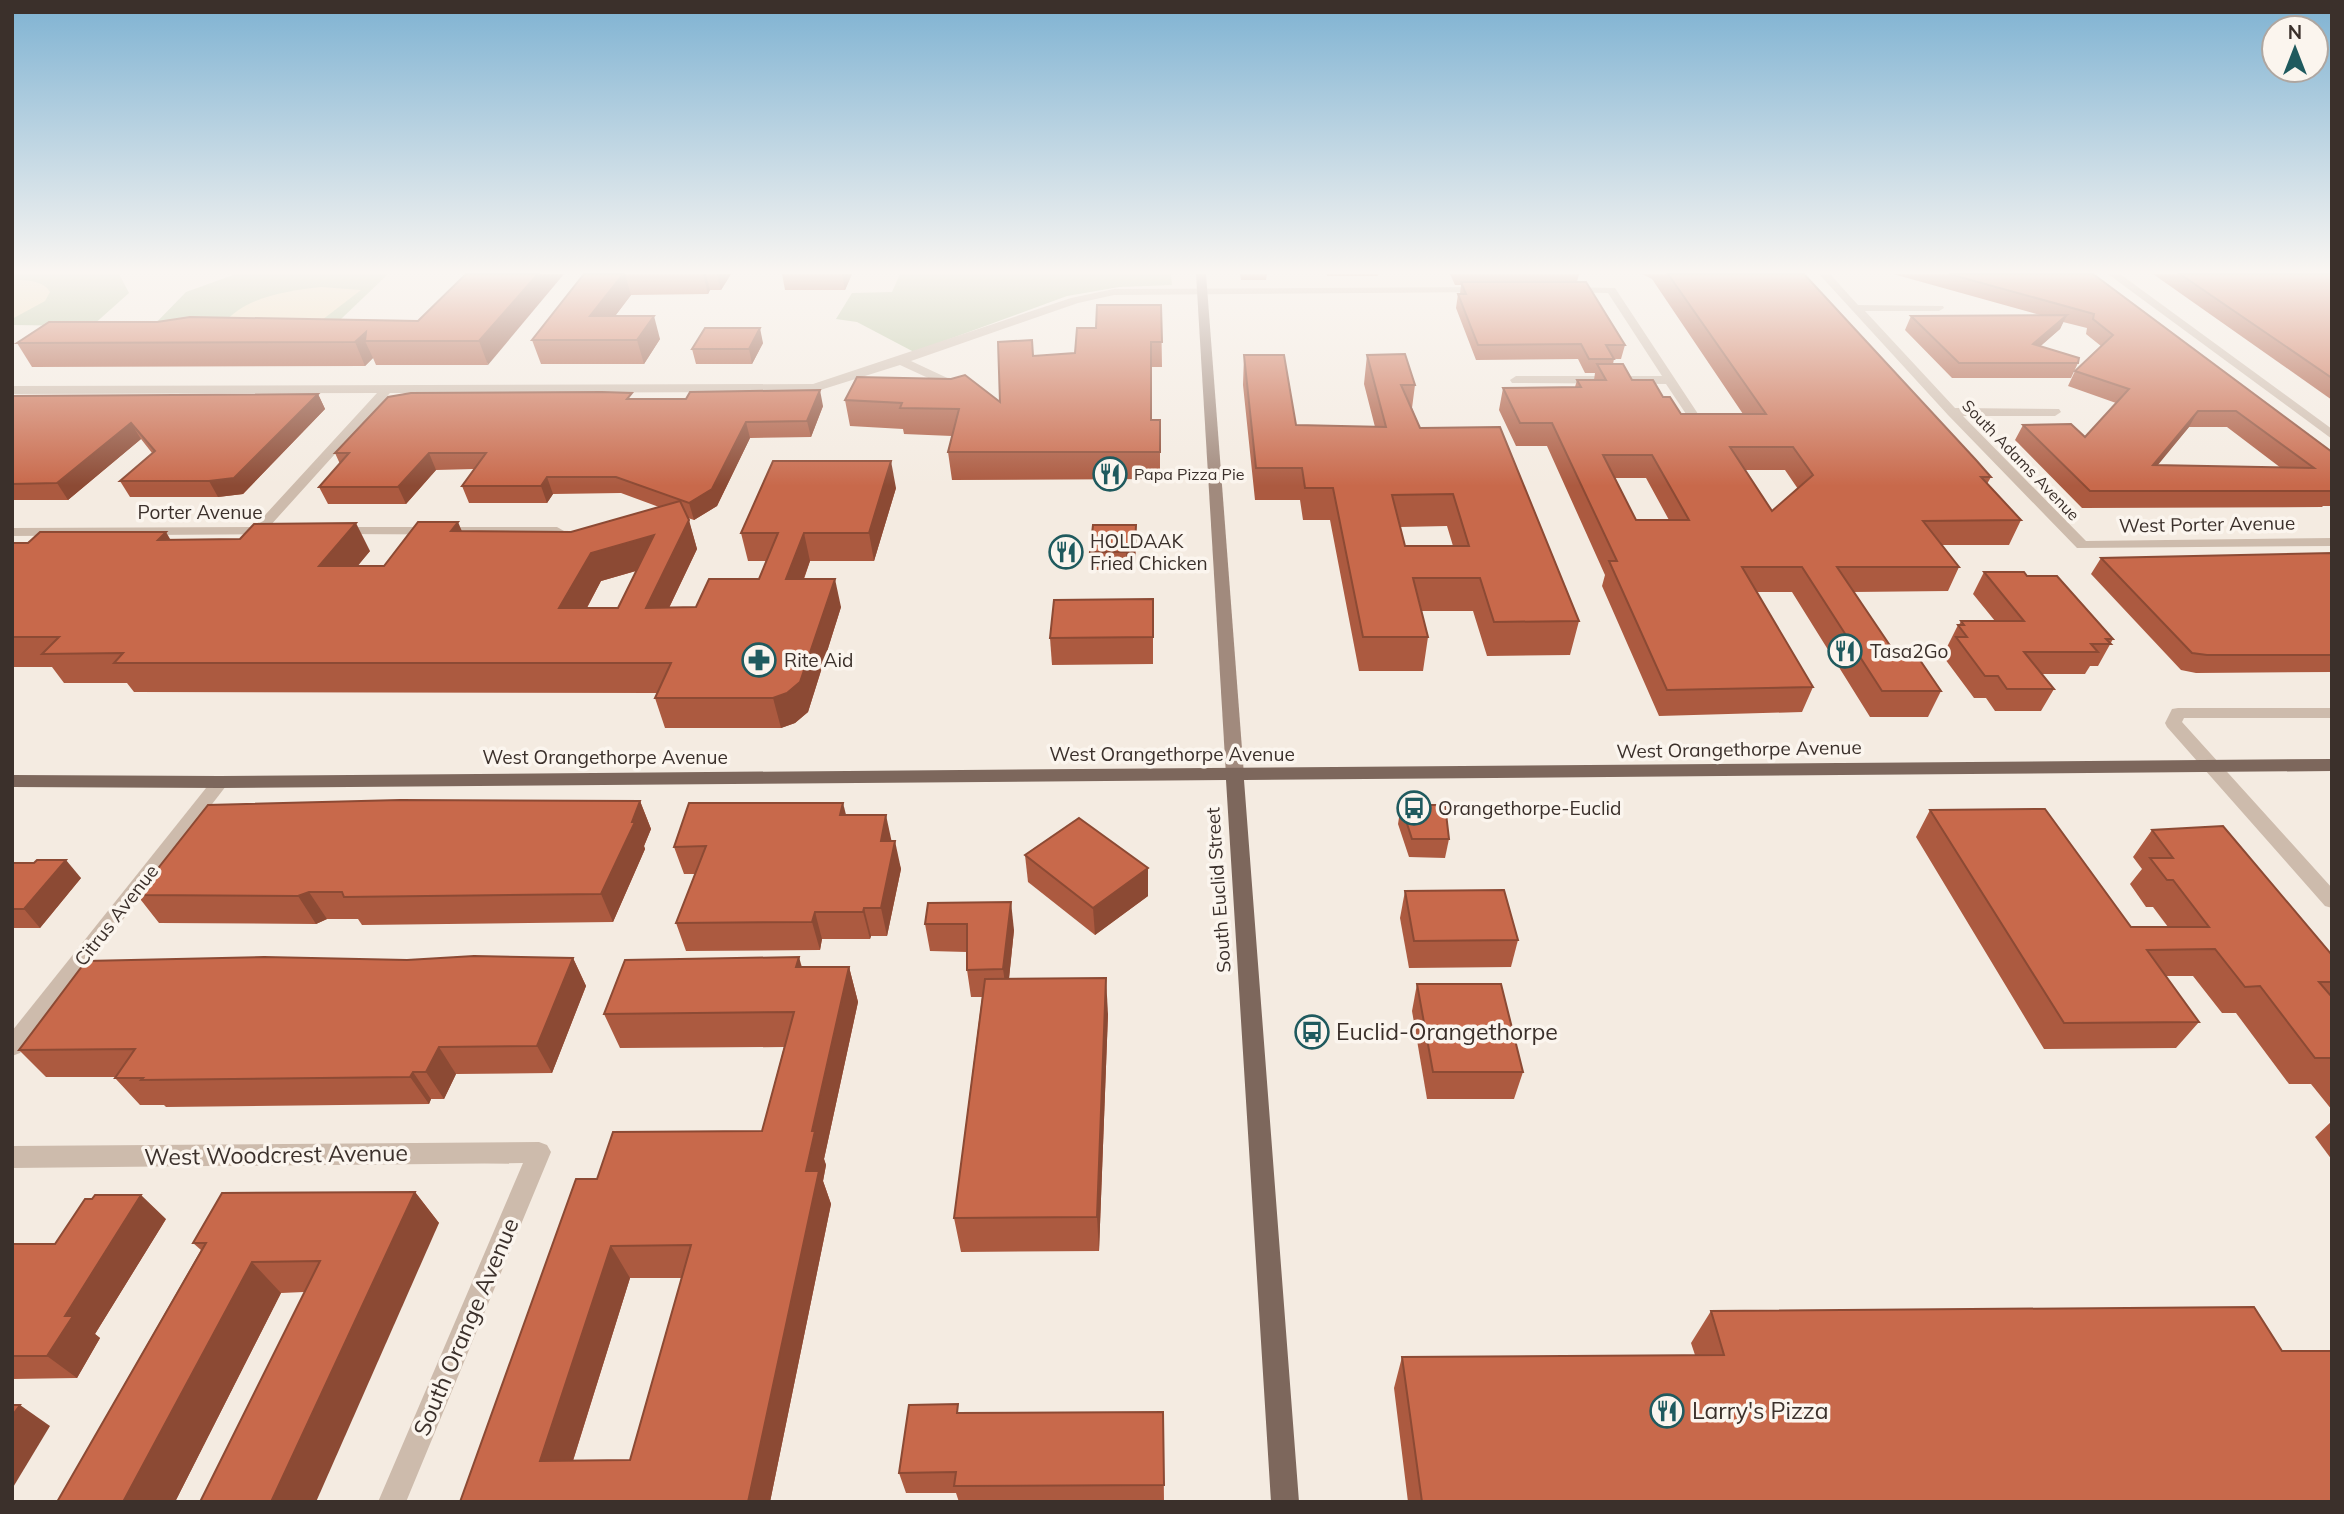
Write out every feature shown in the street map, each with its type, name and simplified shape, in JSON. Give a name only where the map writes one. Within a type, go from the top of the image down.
[{"type":"main road","name":"South Euclid Street","points":[[1206,345],[1285,1502]]},
{"type":"main road","name":"West Orangethorpe Avenue","points":[[12,781],[1235,775],[2332,765]]},
{"type":"street","points":[[12,390],[814,388],[948,345]]},
{"type":"street","points":[[1646,345],[1702,429]]},
{"type":"street","name":"South Adams Avenue","points":[[1890,345],[2082,545]]},
{"type":"street","points":[[2209,345],[2332,435]]},
{"type":"street","points":[[901,361],[952,385]]},
{"type":"street","points":[[1516,380],[1668,380]]},
{"type":"street","points":[[258,531],[385,391]]},
{"type":"street","points":[[1952,412],[2055,412]]},
{"type":"street","name":"Porter Avenue","points":[[12,532],[285,531]]},
{"type":"street","points":[[326,531],[556,531]]},
{"type":"street","name":"West Porter Avenue","points":[[2082,545],[2332,542]]},
{"type":"street","points":[[2332,713],[2178,713],[2172,723],[2332,901]]},
{"type":"street","name":"Citrus Avenue","points":[[12,1047],[220,782]]},
{"type":"street","name":"West Woodcrest Avenue","points":[[12,1157],[539,1152]]},
{"type":"street","name":"South Orange Avenue","points":[[392,1502],[539,1152]]},
{"type":"green space","points":[[900,345],[934,345],[914,352]]},
{"type":"building","points":[[695,345],[751,345],[749,349],[692,349]]},
{"type":"building","points":[[998,345],[1032,345],[1033,356],[1075,353],[1076,345],[1151,345],[1151,420],[1160,420],[1160,452],[948,452],[959,409],[900,408],[902,403],[845,400],[857,377],[951,379],[965,375],[1000,402]]},
{"type":"building","points":[[1581,345],[1625,345],[1606,345],[1614,359],[1589,359]]},
{"type":"building","points":[[1717,345],[1869,345],[1991,477],[1981,477],[2021,520],[1923,521],[1959,567],[1837,567],[1891,647],[1911,647],[1941,691],[1882,691],[1802,567],[1742,567],[1813,687],[1667,690],[1609,561],[1617,561],[1552,423],[1520,423],[1503,388],[1581,387],[1577,380],[1606,380],[1597,364],[1623,364],[1632,380],[1653,380],[1663,397],[1670,397],[1681,414],[1766,414]],"holes":[[[1730,447],[1793,447],[1813,475],[1772,511]],[[1603,455],[1652,455],[1689,520],[1636,520]]]},
{"type":"building","points":[[1940,345],[2035,345],[2079,358],[2078,363],[1959,363]]},
{"type":"building","points":[[2103,345],[2188,345],[2332,452],[2332,491],[2090,491],[2023,425],[2071,424],[2085,437],[2129,389],[2075,371]],"holes":[[[2198,411],[2236,411],[2314,468],[2153,465]]]},
{"type":"building","points":[[2283,345],[2332,345],[2332,378]]},
{"type":"building","points":[[1405,354],[1415,385],[1401,385],[1420,428],[1500,427],[1579,621],[1494,622],[1480,578],[1413,578],[1428,637],[1363,637],[1333,488],[1305,488],[1302,468],[1256,468],[1244,355],[1284,355],[1296,425],[1386,427],[1367,355]],"holes":[[[1453,494],[1469,546],[1405,546],[1392,495]]]},
{"type":"building","points":[[820,390],[807,421],[746,422],[712,489],[689,503],[616,477],[547,477],[541,486],[462,486],[486,453],[429,453],[398,487],[319,487],[349,453],[335,453],[388,397],[411,393],[602,392],[632,393],[627,399],[686,399],[690,392]]},
{"type":"building","points":[[318,394],[234,478],[209,481],[120,481],[155,451],[131,423],[57,483],[12,484],[12,396]]},
{"type":"building","points":[[773,461],[891,461],[869,533],[804,533],[786,579],[835,579],[800,682],[787,693],[773,698],[655,698],[671,663],[114,663],[123,653],[42,654],[59,637],[12,637],[12,543],[28,543],[40,532],[166,532],[158,540],[240,539],[254,524],[356,523],[319,566],[384,566],[418,522],[458,522],[451,531],[571,532],[680,501],[689,520],[646,608],[696,607],[709,579],[759,579],[778,533],[741,533]],"holes":[[[654,535],[618,608],[559,608],[591,553]]]},
{"type":"building","points":[[1093,525],[1136,525],[1135,547],[1126,552],[1090,552]]},
{"type":"building","points":[[2332,553],[2332,655],[2192,653],[2101,558]]},
{"type":"building","points":[[1984,572],[2024,572],[2027,576],[2057,576],[2113,639],[2106,639],[2111,644],[2091,644],[2098,652],[2024,652],[2054,689],[2007,689],[1998,676],[1985,676],[1956,637],[1967,637],[1958,625],[1964,625],[1961,621],[2024,621]]},
{"type":"building","points":[[1153,599],[1153,637],[1050,638],[1054,600]]},
{"type":"building","points":[[400,800],[640,801],[632,822],[635,822],[601,894],[344,897],[342,892],[309,892],[298,896],[137,895],[208,805]]},
{"type":"building","points":[[689,803],[843,803],[840,815],[886,815],[881,841],[895,841],[881,908],[864,908],[863,912],[815,912],[812,922],[676,923],[706,846],[674,847]]},
{"type":"building","points":[[1401,805],[1445,805],[1449,839],[1412,839]]},
{"type":"building","points":[[2045,809],[2131,927],[2209,927],[2173,880],[2167,880],[2150,858],[2173,858],[2152,830],[2223,826],[2332,955],[2332,982],[2319,982],[2332,997],[2332,1058],[2315,1058],[2260,986],[2245,987],[2215,949],[2147,950],[2199,1022],[2064,1023],[1930,810]]},
{"type":"building","points":[[1079,818],[1148,868],[1093,908],[1025,855]]},
{"type":"building","points":[[37,860],[66,860],[24,909],[12,909],[12,864],[34,863]]},
{"type":"building","points":[[1504,890],[1518,940],[1414,941],[1405,891]]},
{"type":"building","points":[[1011,902],[1003,969],[967,970],[967,924],[925,924],[928,903]]},
{"type":"building","points":[[474,956],[573,958],[537,1046],[439,1047],[426,1072],[413,1072],[410,1077],[141,1080],[143,1078],[115,1078],[135,1049],[19,1050],[86,961],[264,957],[407,960]]},
{"type":"building","points":[[799,957],[796,967],[849,967],[812,1131],[815,1131],[806,1171],[819,1171],[748,1502],[460,1502],[576,1179],[597,1179],[613,1132],[762,1131],[794,1012],[604,1014],[625,960]],"holes":[[[691,1245],[630,1460],[540,1461],[611,1246]]]},
{"type":"building","points":[[1106,978],[1097,1217],[954,1218],[985,979]]},
{"type":"building","points":[[1417,984],[1501,984],[1523,1072],[1433,1072]]},
{"type":"building","points":[[415,1192],[271,1502],[200,1502],[320,1261],[252,1262],[123,1502],[57,1502],[206,1243],[193,1243],[222,1193]]},
{"type":"building","points":[[95,1195],[141,1195],[65,1316],[73,1316],[47,1356],[12,1356],[12,1244],[55,1244],[85,1199],[92,1199]]},
{"type":"building","points":[[2254,1307],[2282,1351],[2332,1351],[2332,1502],[1422,1502],[1402,1357],[1724,1355],[1711,1311]]},
{"type":"building","points":[[958,1404],[957,1413],[1163,1412],[1164,1485],[954,1486],[956,1472],[899,1473],[909,1405]]},
{"type":"building","points":[[12,1405],[20,1405],[12,1416]]},
{"type":"place","name":"Papa Pizza Pie","points":[[1110,474]]},
{"type":"place","name":"HOLDAAK Fried Chicken","points":[[1066,552]]},
{"type":"place","name":"Tasa2Go","points":[[1845,651]]},
{"type":"place","name":"Rite Aid","points":[[759,660]]},
{"type":"place","name":"Orangethorpe-Euclid","points":[[1414,808]]},
{"type":"place","name":"Euclid-Orangethorpe","points":[[1312,1032]]},
{"type":"place","name":"Larry's Pizza","points":[[1667,1411]]}]
